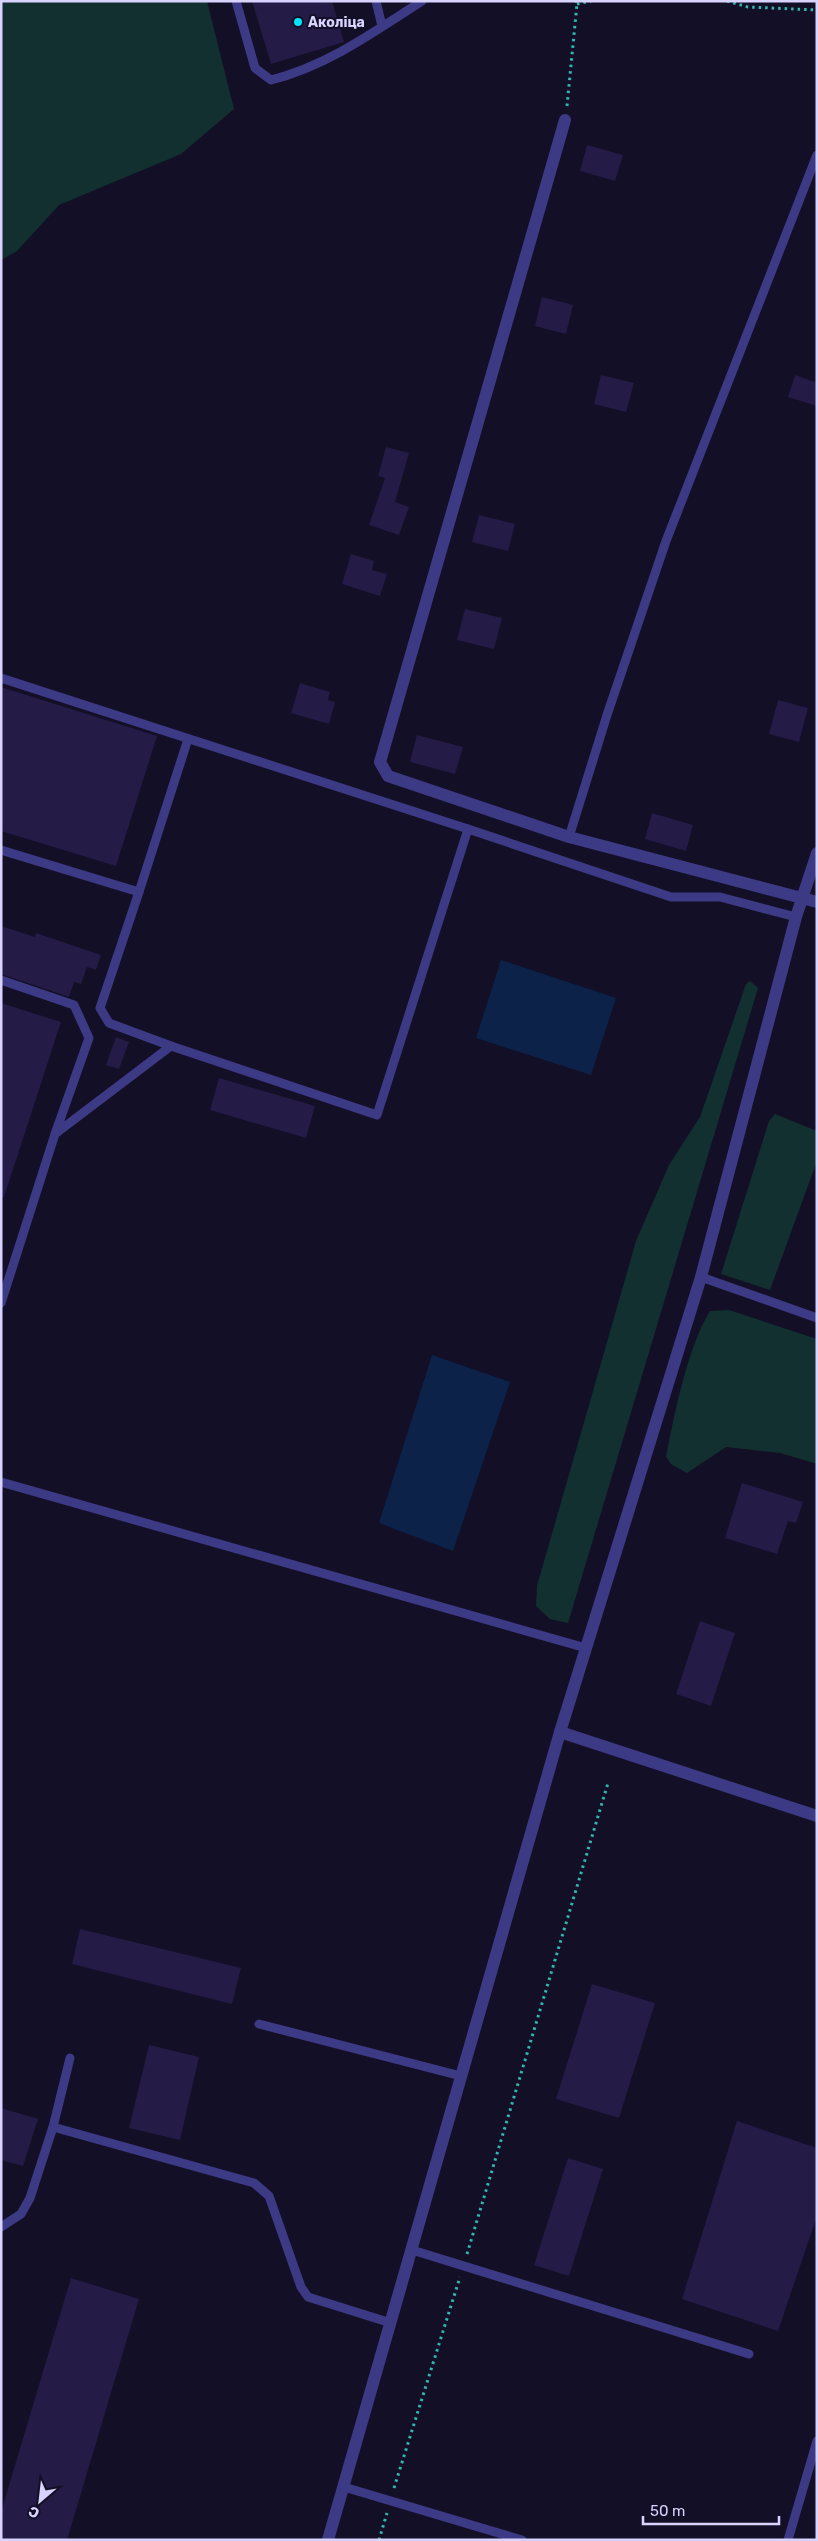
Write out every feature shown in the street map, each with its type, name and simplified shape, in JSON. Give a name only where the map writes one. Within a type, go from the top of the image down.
[{"type":"street","points":[[565,120],[380,762],[388,776],[569,837],[817,902]]},
{"type":"street","points":[[328,2540],[560,1732],[701,1278],[796,917],[817,853]]},
{"type":"street","points":[[560,1732],[817,1816]]},
{"type":"lane","points":[[236,1],[254,68],[271,80],[303,70],[346,49],[422,1]]},
{"type":"lane","points":[[376,1],[382,26]]},
{"type":"lane","points":[[569,837],[607,715],[666,541],[817,155]]},
{"type":"lane","points":[[1,678],[468,829],[671,897],[720,897],[796,917]]},
{"type":"lane","points":[[188,739],[100,1008],[109,1023],[171,1046],[377,1115],[468,829]]},
{"type":"lane","points":[[1,850],[139,892]]},
{"type":"lane","points":[[1,980],[74,1005],[88,1038],[1,1303]]},
{"type":"lane","points":[[55,1134],[171,1046]]},
{"type":"lane","points":[[701,1278],[817,1318]]},
{"type":"lane","points":[[1,1482],[586,1648]]},
{"type":"lane","points":[[259,2024],[460,2076]]},
{"type":"lane","points":[[1,2227],[20,2214],[30,2198],[53,2127],[70,2058]]},
{"type":"lane","points":[[53,2127],[254,2183],[269,2196],[301,2288],[308,2297],[391,2323]]},
{"type":"lane","points":[[412,2250],[749,2354]]},
{"type":"lane","points":[[788,2540],[817,2441]]},
{"type":"lane","points":[[344,2487],[522,2540]]},
{"type":"path","points":[[565,120],[576,3],[592,1]]},
{"type":"path","points":[[727,1],[748,7],[817,10]]},
{"type":"path","points":[[379,2540],[608,1783]]},
{"type":"green space","points":[[1,1],[207,1],[234,109],[181,154],[59,205],[17,251],[1,260]]},
{"type":"green space","points":[[750,981],[758,988],[568,1623],[550,1619],[536,1606],[537,1586],[636,1241],[669,1165],[700,1117],[746,984]]},
{"type":"green space","points":[[775,1114],[817,1131],[817,1161],[770,1290],[721,1274],[769,1121]]},
{"type":"green space","points":[[729,1310],[817,1339],[817,1464],[780,1453],[726,1447],[687,1473],[671,1464],[666,1457],[683,1381],[702,1326],[710,1311]]},
{"type":"water","points":[[501,960],[616,998],[591,1075],[476,1038]]},
{"type":"water","points":[[432,1355],[510,1382],[453,1551],[379,1523]]},
{"type":"building","name":"Аколіца","points":[[252,1],[332,1],[344,42],[271,64]]},
{"type":"building","points":[[587,145],[623,155],[615,181],[580,171]]},
{"type":"building","points":[[542,297],[573,305],[566,334],[535,326]]},
{"type":"building","points":[[601,375],[634,383],[626,412],[594,404]]},
{"type":"building","points":[[795,375],[817,383],[817,406],[788,397]]},
{"type":"building","points":[[386,447],[409,453],[395,502],[409,507],[399,535],[369,525],[385,478],[378,476]]},
{"type":"building","points":[[479,515],[515,524],[508,551],[472,542]]},
{"type":"building","points":[[351,554],[374,561],[372,570],[387,574],[380,596],[342,584]]},
{"type":"building","points":[[465,609],[502,618],[494,649],[457,640]]},
{"type":"building","points":[[300,683],[330,692],[328,700],[335,702],[329,724],[291,713]]},
{"type":"building","points":[[1,687],[157,736],[116,866],[1,831]]},
{"type":"building","points":[[778,700],[808,708],[799,742],[769,734]]},
{"type":"building","points":[[417,735],[463,747],[455,774],[410,762]]},
{"type":"building","points":[[652,813],[693,825],[686,851],[645,839]]},
{"type":"building","points":[[1,926],[35,937],[36,933],[101,955],[96,970],[87,967],[81,984],[74,982],[69,997],[1,974]]},
{"type":"building","points":[[1,1003],[61,1022],[4,1197],[1,1197]]},
{"type":"building","points":[[116,1037],[129,1042],[119,1069],[106,1065]]},
{"type":"building","points":[[219,1078],[315,1106],[306,1138],[210,1110]]},
{"type":"building","points":[[742,1483],[803,1502],[796,1523],[788,1521],[777,1554],[725,1538]]},
{"type":"building","points":[[700,1621],[735,1633],[711,1706],[676,1694]]},
{"type":"building","points":[[80,1929],[241,1968],[232,2004],[72,1964]]},
{"type":"building","points":[[592,1984],[655,2003],[619,2118],[556,2099]]},
{"type":"building","points":[[149,2045],[199,2057],[180,2140],[129,2128]]},
{"type":"building","points":[[1,2108],[38,2119],[23,2166],[1,2160]]},
{"type":"building","points":[[737,2121],[817,2148],[817,2216],[778,2331],[682,2299]]},
{"type":"building","points":[[568,2158],[603,2169],[569,2276],[534,2265]]},
{"type":"building","points":[[71,2278],[139,2299],[67,2540],[1,2540],[1,2512]]},
{"type":"place","name":"Аколіца","points":[[298,22]]}]
